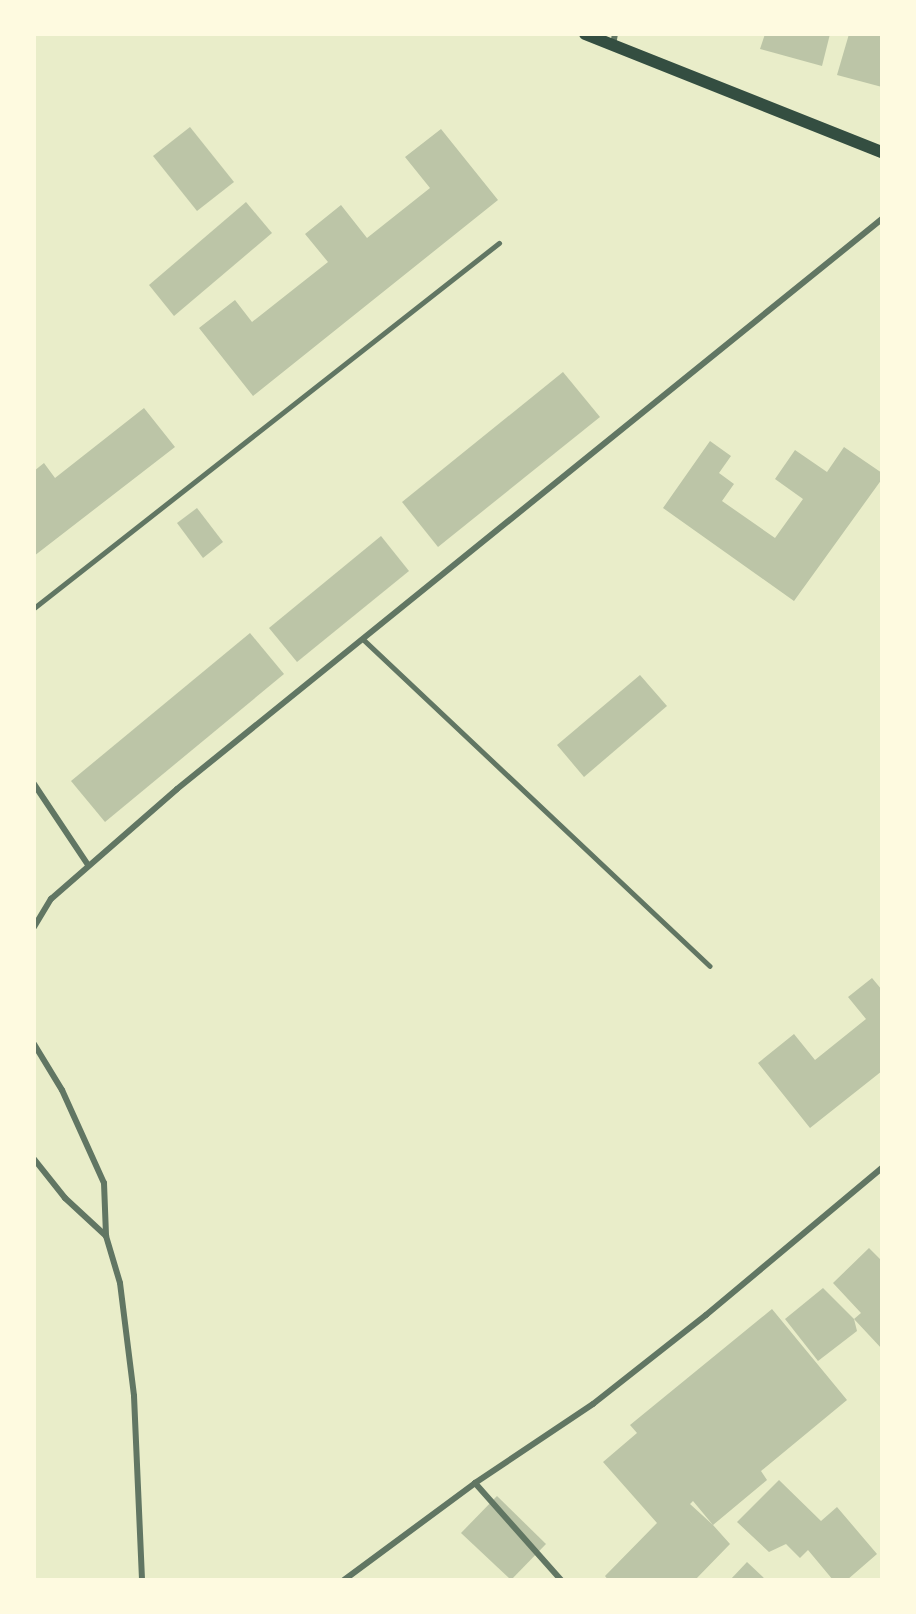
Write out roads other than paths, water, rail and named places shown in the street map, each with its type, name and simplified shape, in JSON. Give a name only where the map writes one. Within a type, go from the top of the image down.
[{"type":"main road","points":[[585,34],[614,40],[882,152]]},
{"type":"street","points":[[34,927],[51,899],[177,789],[882,219]]},
{"type":"street","points":[[34,784],[88,865]]},
{"type":"street","points":[[34,1044],[62,1090],[104,1183],[106,1236],[120,1283],[134,1396],[142,1580]]},
{"type":"street","points":[[34,1159],[65,1198],[106,1236]]},
{"type":"street","points":[[344,1580],[475,1484],[592,1404],[706,1315],[882,1168]]},
{"type":"street","points":[[475,1484],[561,1580]]},
{"type":"lane","points":[[34,608],[499,243]]},
{"type":"lane","points":[[364,640],[710,966]]}]
